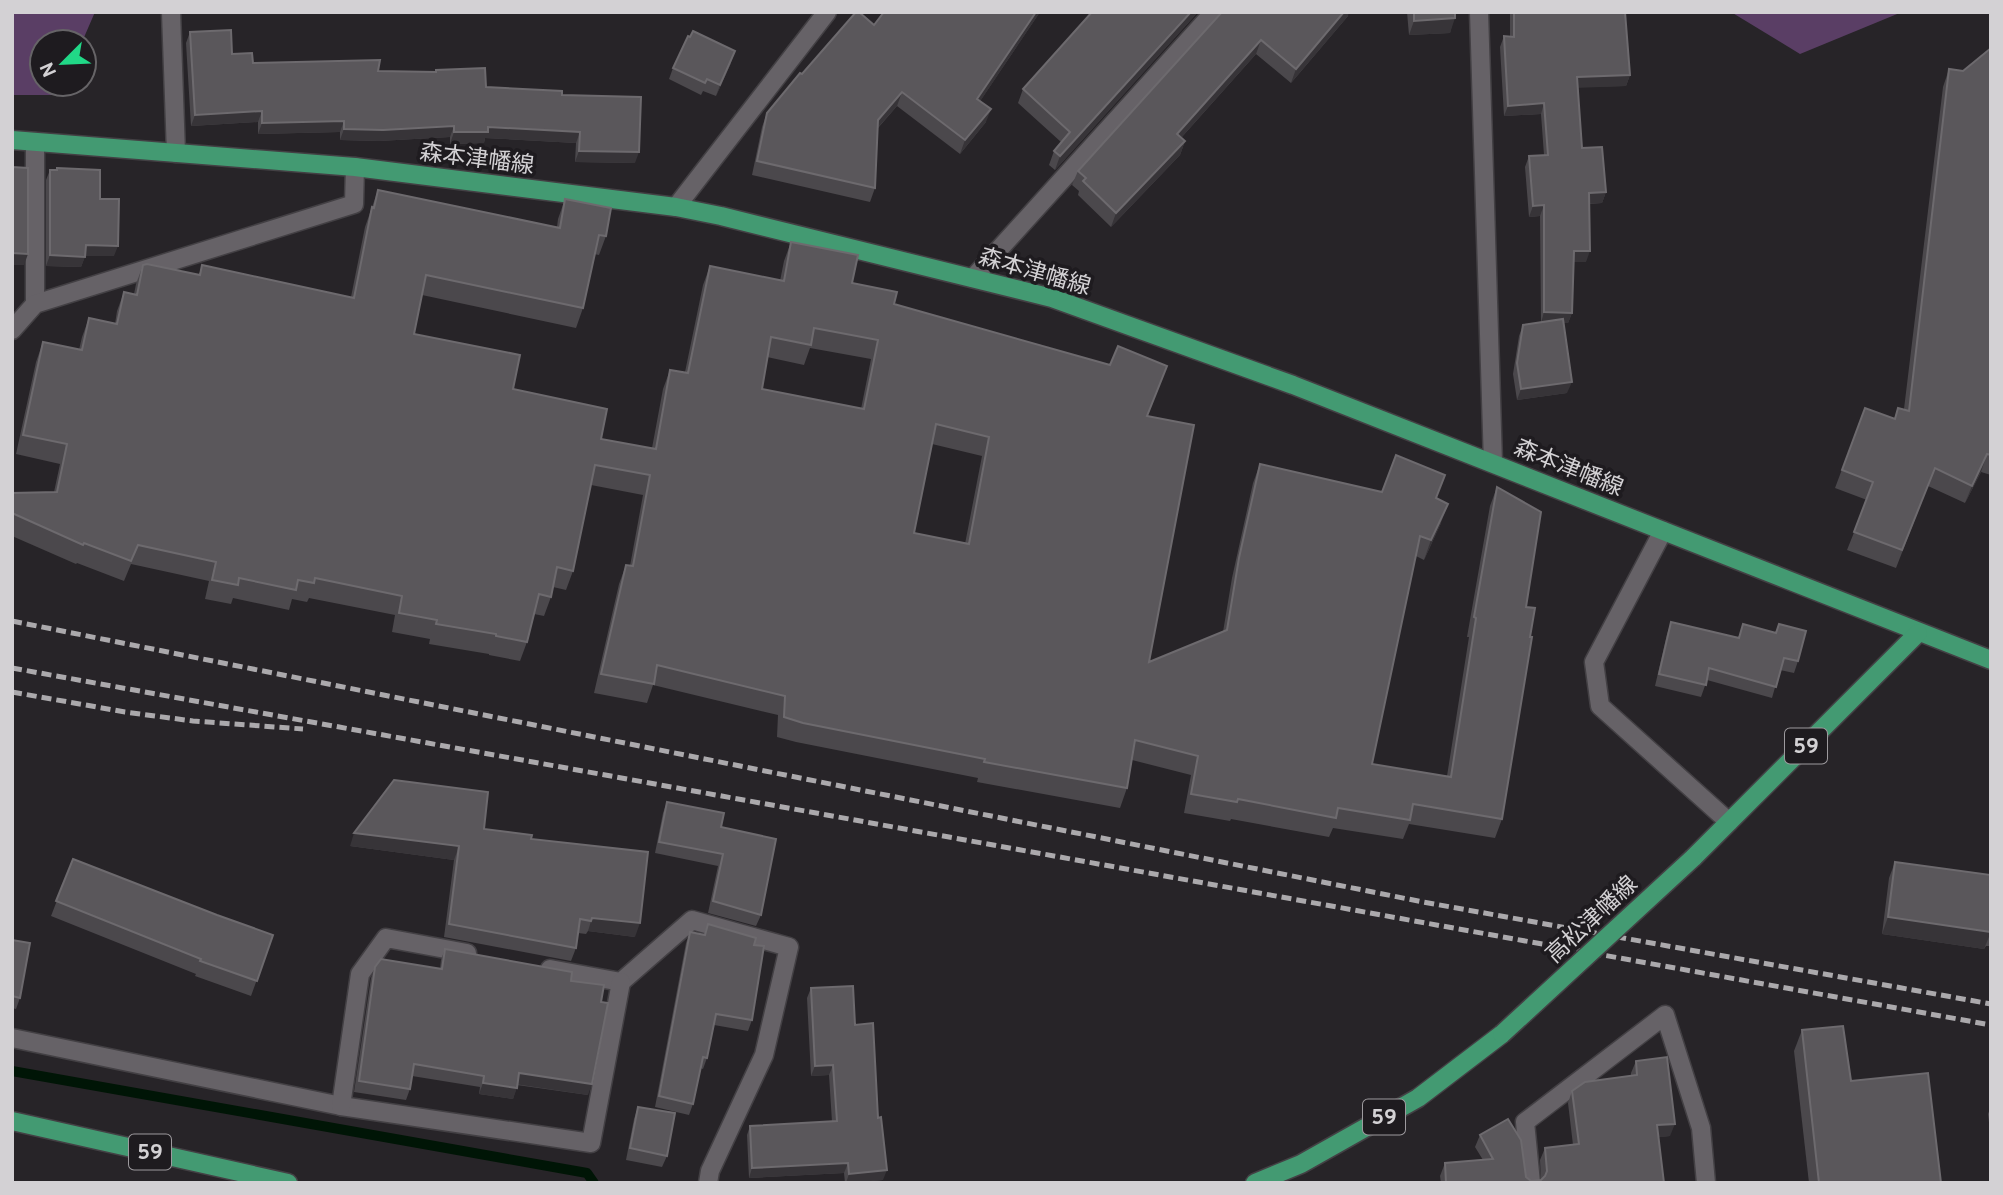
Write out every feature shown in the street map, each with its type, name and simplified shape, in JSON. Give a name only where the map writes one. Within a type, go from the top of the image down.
[{"type":"main road","name":"森本津幡線","points":[[12,140],[355,167],[676,207],[1052,298],[1293,385],[1991,660]]},
{"type":"main road","name":"高松津幡線","points":[[1255,1183],[1301,1164],[1418,1098],[1502,1034],[1693,858],[1918,633]]},
{"type":"main road","name":"59","points":[[12,1121],[288,1183]]},
{"type":"street","points":[[171,12],[176,153]]},
{"type":"street","points":[[676,207],[827,12]]},
{"type":"street","points":[[974,278],[1214,12]]},
{"type":"street","points":[[1479,12],[1493,463]]},
{"type":"street","points":[[35,304],[36,142]]},
{"type":"street","points":[[12,330],[35,304],[355,204],[355,167]]},
{"type":"street","points":[[1662,531],[1594,662],[1600,706],[1729,822]]},
{"type":"street","points":[[12,1038],[341,1106],[591,1143],[621,982],[692,920],[789,947],[764,1055],[710,1171],[708,1183]]},
{"type":"street","points":[[341,1106],[360,974],[386,939],[478,955]]},
{"type":"street","points":[[530,965],[621,982]]},
{"type":"street","points":[[1531,1183],[1525,1122],[1665,1015],[1701,1128],[1706,1183]]},
{"type":"shaded area","points":[[12,12],[95,12],[88,28],[28,28],[28,95],[12,95]]},
{"type":"shaded area","points":[[1731,12],[1902,12],[1800,54]]},
{"type":"building","points":[[856,12],[874,25],[884,12],[1036,12],[977,99],[991,109],[965,140],[902,92],[878,120],[875,188],[757,161],[767,113]]},
{"type":"building","points":[[1092,12],[1191,12],[1060,156],[1054,151],[1070,132],[1023,89]]},
{"type":"building","points":[[1222,12],[1344,12],[1296,69],[1261,40],[1177,134],[1185,141],[1116,213],[1083,181],[1086,178],[1078,171]]},
{"type":"building","points":[[1414,12],[1455,12],[1455,18],[1414,21]]},
{"type":"building","points":[[1514,12],[1625,12],[1630,75],[1577,77],[1582,148],[1602,147],[1606,192],[1589,193],[1590,251],[1574,251],[1572,313],[1544,312],[1544,205],[1533,206],[1529,156],[1548,155],[1544,103],[1508,106],[1504,36],[1514,37]]},
{"type":"building","points":[[231,30],[232,54],[252,53],[253,63],[380,60],[378,71],[436,72],[485,68],[486,87],[562,91],[562,95],[641,97],[639,152],[579,151],[580,132],[488,127],[488,132],[454,132],[454,126],[344,129],[344,121],[262,123],[262,111],[195,115],[190,32]]},
{"type":"building","points":[[693,31],[735,51],[720,85],[707,79],[705,83],[673,68]]},
{"type":"building","points":[[1991,48],[1991,455],[1987,454],[1972,486],[1935,468],[1902,550],[1854,532],[1873,482],[1842,470],[1865,408],[1895,419],[1898,408],[1909,411],[1949,69],[1963,71]]},
{"type":"building","points":[[12,167],[28,168],[28,254],[12,253]]},
{"type":"building","points":[[50,170],[100,170],[100,199],[119,199],[118,246],[86,245],[85,257],[50,255]]},
{"type":"building","points":[[378,190],[560,228],[565,199],[611,208],[606,236],[599,235],[583,308],[426,275],[414,334],[520,355],[513,389],[607,409],[601,439],[656,449],[670,370],[688,373],[710,266],[784,281],[791,242],[858,255],[852,283],[897,292],[894,304],[1110,365],[1118,346],[1167,366],[1147,416],[1194,425],[1149,662],[1227,630],[1239,558],[1260,464],[1382,492],[1396,455],[1445,475],[1436,498],[1448,504],[1431,540],[1420,536],[1372,764],[1451,777],[1476,618],[1474,617],[1497,487],[1541,512],[1526,607],[1535,608],[1532,637],[1502,819],[1413,804],[1410,820],[1338,808],[1336,818],[1238,799],[1237,802],[1191,794],[1198,756],[1135,740],[1127,788],[984,762],[985,759],[803,723],[784,717],[785,696],[657,665],[654,684],[601,674],[626,565],[633,566],[650,475],[595,465],[573,571],[557,567],[551,597],[539,594],[527,642],[436,624],[437,620],[399,613],[402,596],[315,578],[314,583],[298,580],[296,590],[239,578],[238,585],[212,580],[216,562],[138,545],[131,561],[84,543],[83,545],[12,513],[12,493],[57,492],[67,444],[23,435],[43,342],[82,350],[89,318],[117,324],[124,292],[137,295],[143,265],[147,264],[200,275],[202,265],[354,298],[372,207],[374,208]],"holes":[[[814,328],[878,340],[864,409],[762,389],[771,337],[811,345]],[[936,424],[989,437],[969,544],[914,533]]]},
{"type":"building","points":[[1563,319],[1572,382],[1521,389],[1517,363],[1523,325]]},
{"type":"building","points":[[1671,622],[1739,638],[1743,624],[1776,633],[1779,624],[1806,631],[1798,661],[1784,658],[1776,687],[1709,668],[1706,685],[1659,674]]},
{"type":"building","points":[[394,780],[488,792],[484,829],[532,835],[531,839],[648,852],[640,923],[580,919],[576,948],[449,924],[459,846],[354,833]]},
{"type":"building","points":[[667,802],[724,813],[721,827],[776,839],[761,915],[713,901],[723,854],[659,842]]},
{"type":"building","points":[[73,859],[273,935],[257,981],[200,961],[201,959],[56,901]]},
{"type":"building","points":[[1895,862],[1991,875],[1991,932],[1888,917]]},
{"type":"building","points":[[708,924],[756,938],[754,945],[764,946],[752,1020],[716,1014],[707,1058],[703,1057],[693,1104],[659,1096],[690,932],[705,935]]},
{"type":"building","points":[[12,940],[30,943],[20,998],[12,996]]},
{"type":"building","points":[[445,949],[572,972],[571,981],[604,985],[601,1002],[608,1003],[592,1084],[519,1073],[517,1088],[483,1083],[484,1076],[414,1064],[410,1089],[359,1081],[375,967],[381,959],[442,969]]},
{"type":"building","points":[[853,986],[855,1025],[873,1023],[878,1118],[881,1117],[887,1170],[849,1174],[848,1163],[752,1168],[750,1126],[837,1121],[833,1065],[815,1066],[811,988]]},
{"type":"building","points":[[1843,1026],[1851,1081],[1928,1073],[1941,1183],[1819,1183],[1802,1030]]},
{"type":"building","points":[[1667,1057],[1675,1124],[1657,1125],[1664,1183],[1446,1183],[1445,1163],[1493,1159],[1480,1135],[1508,1119],[1521,1140],[1526,1177],[1531,1181],[1541,1180],[1547,1171],[1545,1148],[1579,1144],[1572,1091],[1585,1082],[1637,1075],[1636,1061]]},
{"type":"building","points":[[638,1107],[675,1113],[667,1156],[630,1148]]},
{"type":"waterway","points":[[12,1071],[587,1173],[594,1183]]},
{"type":"railway","points":[[12,621],[1423,902],[1991,1004]]},
{"type":"railway","points":[[12,668],[1991,1025]]},
{"type":"railway","points":[[12,692],[193,721],[303,729]]}]
